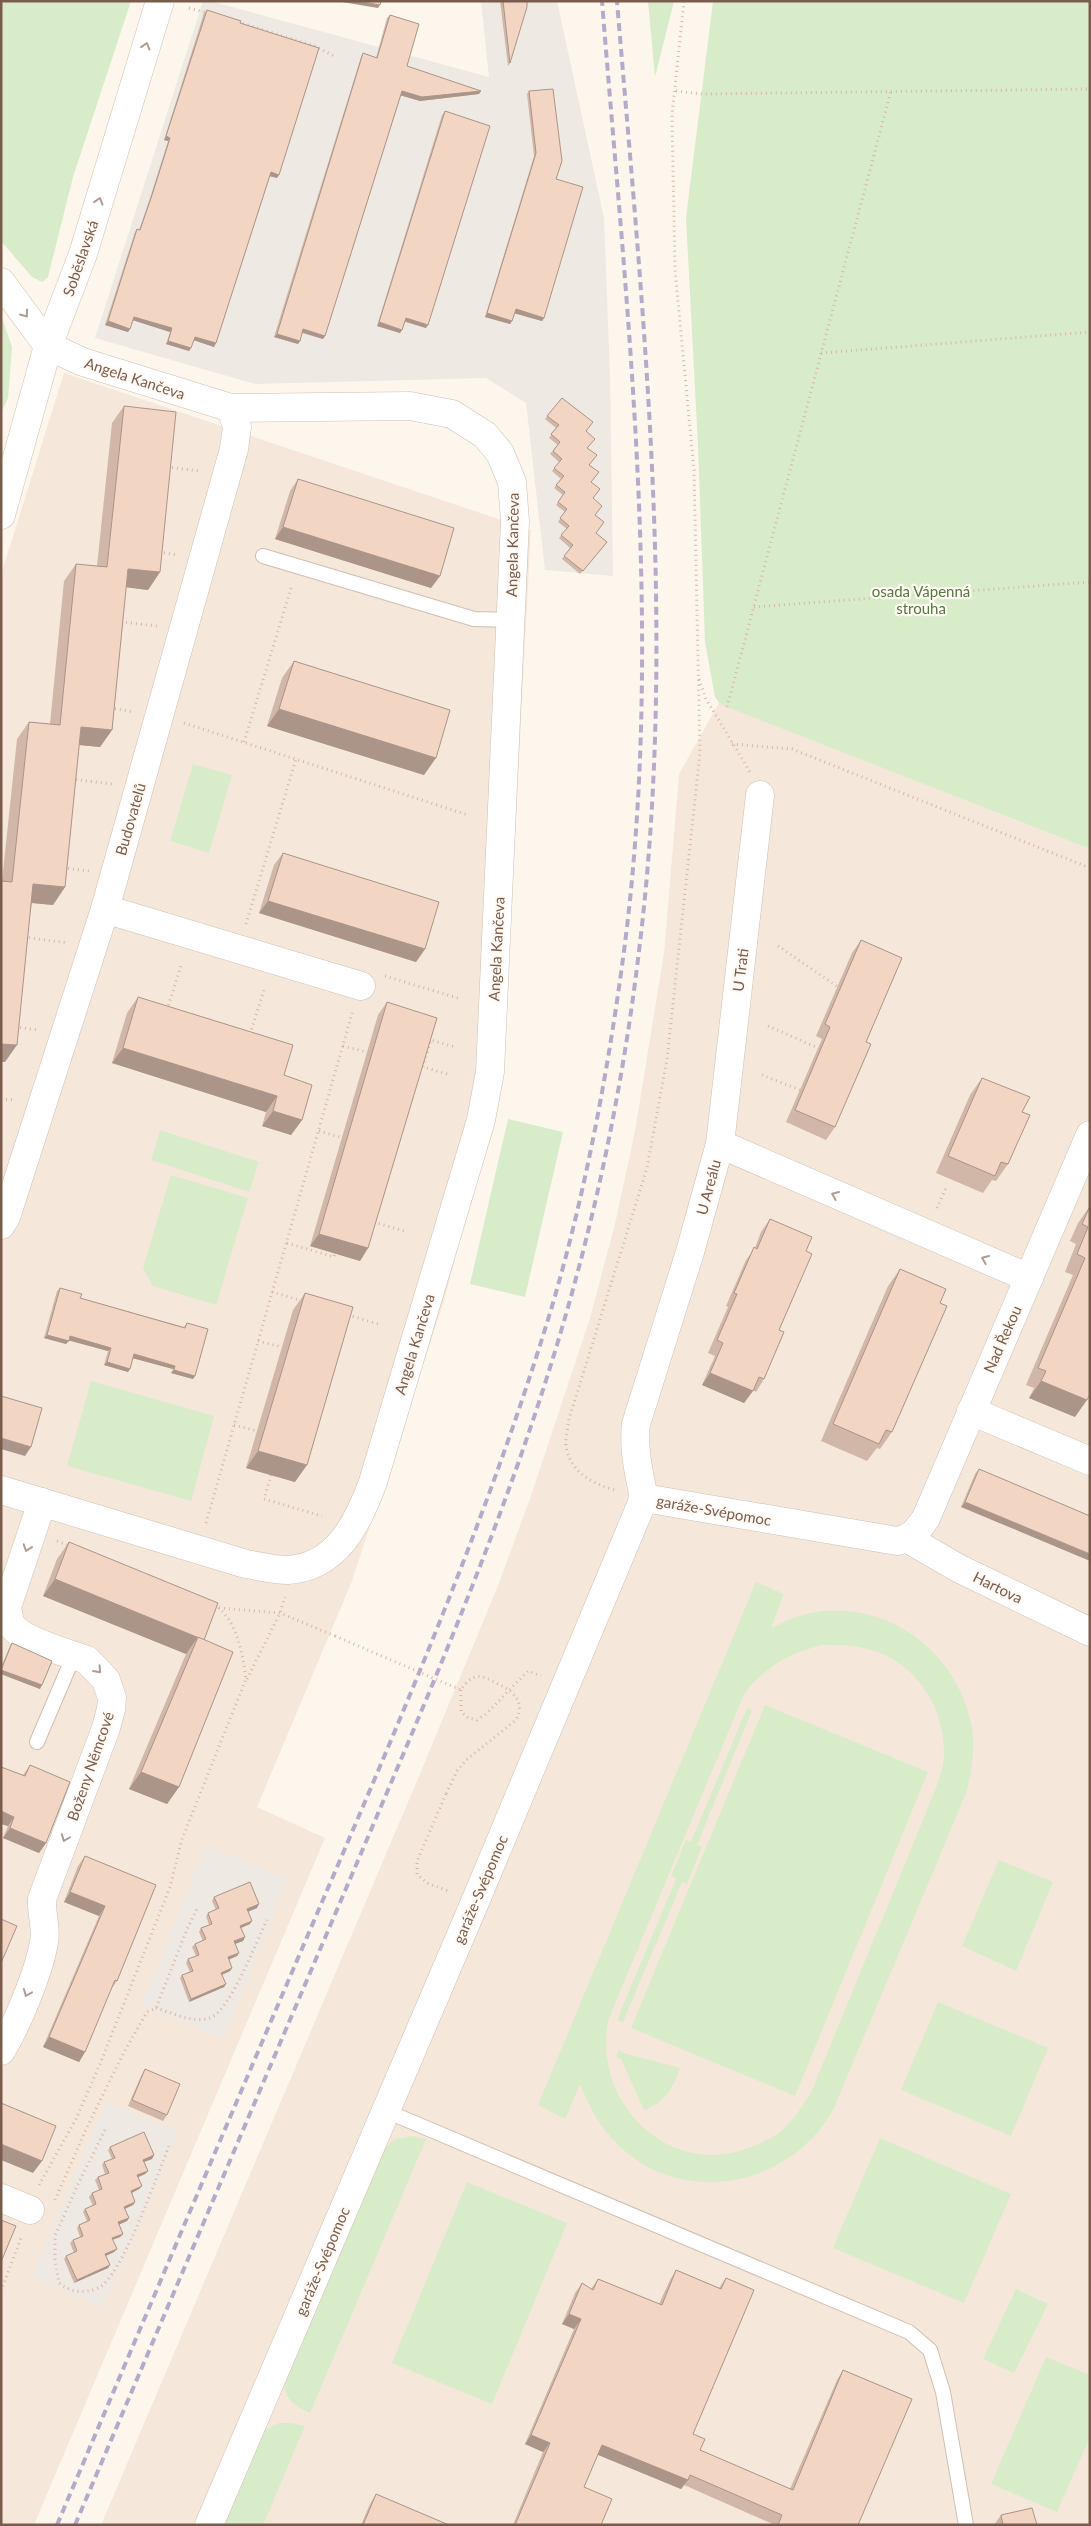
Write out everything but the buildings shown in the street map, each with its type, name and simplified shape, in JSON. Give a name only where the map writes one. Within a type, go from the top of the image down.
[{"type":"street","name":"Soběslavská","points":[[1,515],[48,346],[83,254],[160,1]]},
{"type":"street","points":[[1,282],[48,346]]},
{"type":"street","name":"Angela Kančeva","points":[[1,1490],[246,1564],[286,1570],[312,1565],[332,1553],[355,1525],[365,1504],[481,1120],[490,1072],[515,521],[512,482],[505,462],[495,444],[475,426],[452,414],[410,406],[231,408],[83,362],[48,346]]},
{"type":"street","name":"Budovatelů","points":[[1,1225],[6,1217],[105,909],[149,714],[234,449],[237,428],[231,408]]},
{"type":"street","name":"U Trati","points":[[720,1144],[760,796]]},
{"type":"street","points":[[105,909],[360,986]]},
{"type":"street","name":"Nad Řekou","points":[[908,1539],[917,1531],[926,1518],[1090,1135]]},
{"type":"street","name":"U Areálu","points":[[644,1498],[636,1458],[636,1424],[690,1252],[720,1144],[1030,1278]]},
{"type":"street","points":[[971,1410],[1090,1461]]},
{"type":"street","name":"garáže-Svépomoc","points":[[209,2525],[475,1902],[644,1498],[896,1541],[908,1539]]},
{"type":"street","name":"Boženy Němcové","points":[[1,2051],[13,2027],[42,1951],[45,1930],[41,1914],[42,1899],[106,1728],[112,1698],[106,1680],[95,1666],[28,1638],[12,1626],[5,1617],[42,1502]]},
{"type":"street","name":"Hartova","points":[[908,1539],[958,1568],[1090,1632]]},
{"type":"street","points":[[1,2198],[36,2208]]},
{"type":"lane","points":[[263,556],[474,618],[510,620]]},
{"type":"lane","points":[[37,1742],[74,1656]]},
{"type":"lane","points":[[386,2111],[909,2332],[930,2350],[943,2392],[966,2525]]},
{"type":"path","points":[[644,1498],[591,1483],[577,1470],[566,1450],[569,1419],[647,1168],[666,1059],[700,753],[694,470],[675,270],[672,115],[684,1]]},
{"type":"path","points":[[189,8],[216,15]]},
{"type":"path","points":[[234,21],[315,46],[334,56]]},
{"type":"path","points":[[676,91],[702,94],[1090,89]]},
{"type":"path","points":[[727,707],[891,91]]},
{"type":"path","points":[[821,353],[1090,332]]},
{"type":"path","points":[[161,466],[202,471]]},
{"type":"path","points":[[152,551],[186,556]]},
{"type":"path","points":[[244,742],[298,566]]},
{"type":"path","points":[[754,607],[1090,582]]},
{"type":"path","points":[[113,621],[165,626]]},
{"type":"path","points":[[698,677],[706,699],[745,763],[760,796]]},
{"type":"path","points":[[104,708],[149,714],[244,742],[468,815]]},
{"type":"path","points":[[732,744],[792,749],[1090,868]]},
{"type":"path","points":[[243,932],[296,759]]},
{"type":"path","points":[[66,778],[118,784]]},
{"type":"path","points":[[56,867],[92,871]]},
{"type":"path","points":[[18,937],[71,943]]},
{"type":"path","points":[[778,946],[838,987]]},
{"type":"path","points":[[166,1014],[182,963]]},
{"type":"path","points":[[198,1548],[360,986]]},
{"type":"path","points":[[248,1040],[265,987]]},
{"type":"path","points":[[9,1026],[44,1031]]},
{"type":"path","points":[[768,1026],[818,1048]]},
{"type":"path","points":[[447,1074],[423,1067],[431,1040],[455,1047]]},
{"type":"path","points":[[343,1046],[367,1052]]},
{"type":"path","points":[[762,1075],[800,1090]]},
{"type":"path","points":[[319,1131],[343,1138]]},
{"type":"path","points":[[936,1212],[947,1186]]},
{"type":"path","points":[[371,1222],[404,1231]]},
{"type":"path","points":[[287,1243],[334,1257],[335,1253]]},
{"type":"path","points":[[272,1292],[308,1303]]},
{"type":"path","points":[[343,1313],[378,1324]]},
{"type":"path","points":[[258,1341],[282,1347]]},
{"type":"path","points":[[234,1425],[257,1431]]},
{"type":"path","points":[[271,1475],[264,1499],[322,1516]]},
{"type":"path","points":[[32,1533],[72,1547]]},
{"type":"path","points":[[1,2291],[100,2064],[170,1887],[182,1839],[246,1680],[280,1613],[286,1594],[286,1570]]},
{"type":"path","points":[[210,1602],[218,1608],[233,1628],[244,1659],[246,1680]]},
{"type":"path","points":[[218,1608],[280,1613],[461,1690]]},
{"type":"path","points":[[475,1902],[426,1883],[417,1874],[417,1861],[457,1771],[466,1760],[513,1722],[519,1712],[518,1701],[514,1693],[508,1688],[483,1677],[470,1679],[461,1690],[461,1712],[468,1718],[477,1720],[483,1717],[514,1685],[528,1671],[542,1676]]},
{"type":"path","points":[[156,2008],[187,1929],[198,1909]]},
{"type":"path","points":[[36,2208],[87,2127],[124,2052],[147,2012],[156,2008],[192,2019],[212,2017],[226,2006],[267,1920]]},
{"type":"path","points":[[105,2130],[55,2236],[58,2283],[68,2290],[80,2292],[99,2288],[118,2268],[169,2146]]},
{"type":"shaded area","points":[[203,1],[210,1],[489,77],[481,1],[557,1],[604,218],[610,374],[613,576],[545,570],[526,403],[486,378],[255,384],[95,338]]},
{"type":"shaded area","points":[[64,373],[531,530],[502,1082],[444,1301],[352,1581],[257,1807],[325,1838],[34,2525],[1,2525],[1,575]]},
{"type":"shaded area","points":[[719,703],[1090,849],[1090,2525],[101,2525],[417,1781],[497,1588],[532,1493],[590,1318],[615,1224],[635,1131],[664,953],[679,774]]},
{"type":"shaded area","points":[[206,1845],[288,1879],[224,2039],[141,2006]]},
{"type":"shaded area","points":[[106,2101],[179,2132],[104,2308],[31,2277]]},
{"type":"green space","points":[[1,1],[131,1],[73,177],[48,277],[42,282],[32,277],[1,241]]},
{"type":"green space","points":[[648,1],[674,1],[655,77]]},
{"type":"green space","name":"osada Vápenná strouha","points":[[713,1],[1090,1],[1090,849],[727,707],[719,703],[715,697],[705,642],[698,445],[686,218]]},
{"type":"green space","points":[[1,315],[12,347],[8,398],[1,413]]},
{"type":"green space","points":[[193,764],[232,775],[209,853],[170,841]]},
{"type":"green space","points":[[508,1119],[563,1132],[525,1297],[470,1284]]},
{"type":"green space","points":[[160,1130],[259,1162],[249,1192],[151,1160]]},
{"type":"green space","points":[[171,1175],[248,1198],[216,1305],[153,1286],[143,1268]]},
{"type":"green space","points":[[91,1381],[214,1416],[191,1501],[67,1466]]},
{"type":"green space","points":[[756,1582],[784,1594],[771,1628],[806,1614],[834,1610],[862,1613],[888,1621],[911,1634],[932,1651],[950,1672],[963,1696],[971,1723],[973,1757],[967,1791],[834,2108],[814,2136],[789,2158],[760,2173],[729,2181],[697,2182],[665,2175],[636,2159],[610,2136],[596,2118],[580,2084],[565,2119],[538,2105]],"holes":[[[822,1645],[862,1648],[886,1655],[902,1665],[916,1678],[936,1709],[944,1746],[943,1765],[936,1788],[810,2095],[785,2127],[765,2141],[748,2148],[718,2155],[689,2152],[663,2142],[641,2125],[623,2102],[611,2076],[606,2048],[609,2018],[745,1692],[762,1675],[780,1662],[800,1652]]]},
{"type":"green space","points":[[765,1705],[928,1772],[795,2096],[631,2028]]},
{"type":"green space","points":[[747,1708],[752,1710],[697,1845],[702,1847],[687,1884],[682,1882],[623,2022],[617,2020],[676,1879],[671,1876],[686,1840],[691,1842]]},
{"type":"green space","points":[[999,1860],[1053,1882],[1016,1971],[962,1946]]},
{"type":"green space","points":[[938,2002],[1048,2048],[1011,2136],[901,2090]]},
{"type":"green space","points":[[619,2050],[680,2068],[675,2082],[663,2099],[644,2110],[621,2059],[616,2056]]},
{"type":"green space","points":[[412,2136],[426,2139],[310,2413],[289,2399],[285,2389],[286,2375],[384,2148],[396,2139]]},
{"type":"green space","points":[[880,2138],[1011,2194],[964,2303],[833,2248]]},
{"type":"green space","points":[[467,2182],[567,2223],[492,2404],[392,2363]]},
{"type":"green space","points":[[1016,2289],[1048,2304],[1014,2373],[983,2359]]},
{"type":"green space","points":[[1046,2357],[1090,2375],[1090,2437],[1057,2512],[991,2484]]},
{"type":"green space","points":[[279,2423],[305,2426],[263,2525],[222,2525],[258,2439],[265,2430]]},
{"type":"railway","points":[[57,2525],[380,1767],[471,1543],[499,1467],[550,1313],[585,1179],[611,1042],[624,951],[636,833],[641,714],[642,595],[638,476],[622,238],[602,1]]},
{"type":"railway","points":[[75,2525],[434,1681],[494,1531],[547,1378],[582,1257],[602,1171],[627,1039],[639,951],[650,832],[656,713],[656,594],[646,357],[617,1]]}]
